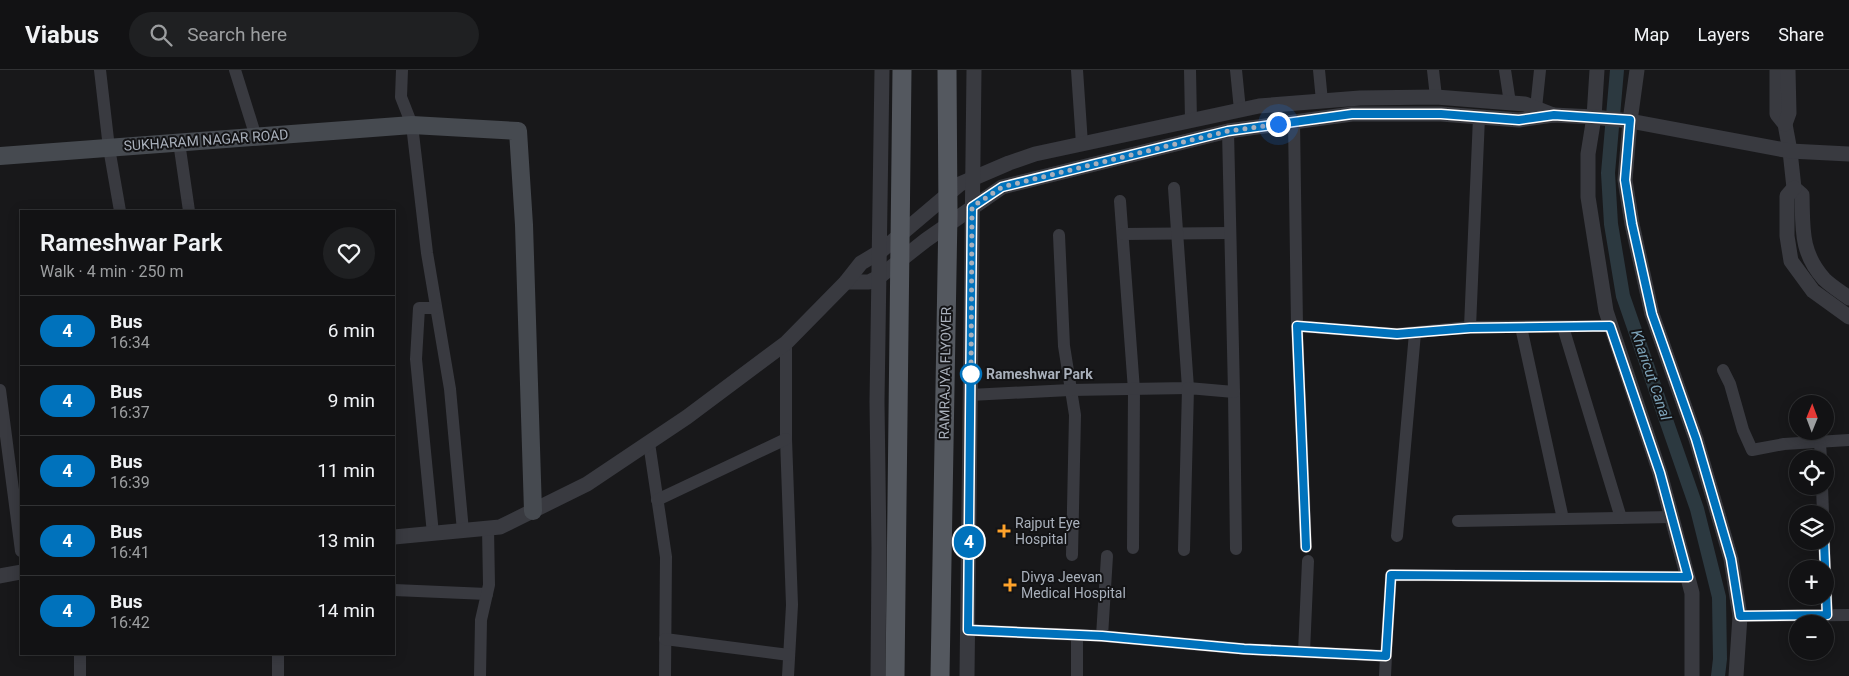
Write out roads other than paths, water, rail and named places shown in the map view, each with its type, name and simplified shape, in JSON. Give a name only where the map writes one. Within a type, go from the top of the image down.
[{"type":"main road","points":[[895,676],[902,70]]},
{"type":"main road","name":"RAMRAJYA FLYOVER","points":[[940,676],[948,214],[948,70]]},
{"type":"main road","name":"SUKHARAM NAGAR ROAD","points":[[0,156],[412,124],[518,131],[524,234],[533,511]]},
{"type":"street","points":[[100,70],[109,148],[120,210]]},
{"type":"street","points":[[235,70],[256,137]]},
{"type":"street","points":[[402,70],[401,97],[412,124],[427,253],[450,389],[463,531]]},
{"type":"street","points":[[878,676],[877,402],[882,70]]},
{"type":"street","points":[[967,676],[974,70]]},
{"type":"street","points":[[1077,70],[1082,144]]},
{"type":"street","points":[[1190,70],[1190,120]]},
{"type":"street","points":[[1236,70],[1240,110]]},
{"type":"street","points":[[1319,70],[1322,101]]},
{"type":"street","points":[[1433,70],[1436,98]]},
{"type":"street","points":[[1505,70],[1510,103]]},
{"type":"street","points":[[1536,108],[1540,70]]},
{"type":"street","points":[[1597,70],[1594,117],[1588,154],[1588,197],[1606,312],[1660,473],[1692,593],[1692,676]]},
{"type":"street","points":[[1637,70],[1630,120],[1625,180],[1634,233],[1652,314],[1696,439],[1731,559],[1740,616],[1736,676]]},
{"type":"street","points":[[1777,70],[1777,114],[1785,124],[1794,188],[1802,195],[1803,236],[1808,258],[1825,280],[1849,298]]},
{"type":"street","points":[[1785,124],[1789,113],[1788,70]]},
{"type":"street","points":[[395,538],[500,527],[587,484],[686,417],[786,343],[862,263],[880,251],[960,184],[1035,154],[1259,106],[1360,98],[1436,98],[1525,104],[1554,115]]},
{"type":"street","points":[[846,282],[869,282],[880,277],[926,240],[1002,187],[1228,131],[1352,114],[1441,114],[1519,120],[1554,115],[1594,117],[1630,120],[1790,151],[1849,154]]},
{"type":"street","points":[[1470,328],[1480,117]]},
{"type":"street","points":[[1294,122],[1297,326],[1306,547]]},
{"type":"street","points":[[1228,131],[1236,549]]},
{"type":"street","points":[[179,142],[189,210]]},
{"type":"street","points":[[1174,188],[1188,388],[1184,550]]},
{"type":"street","points":[[1794,188],[1787,196],[1786,236],[1791,261],[1813,291],[1849,317]]},
{"type":"street","points":[[1120,201],[1134,390],[1133,548]]},
{"type":"street","points":[[1123,234],[1230,232]]},
{"type":"street","points":[[1059,236],[1064,346],[1075,415],[1072,555]]},
{"type":"street","points":[[433,534],[416,359],[420,308],[436,308]]},
{"type":"street","points":[[1297,326],[1397,334],[1470,328],[1610,326]]},
{"type":"street","points":[[1521,327],[1563,519]]},
{"type":"street","points":[[1562,327],[1621,518]]},
{"type":"street","points":[[1397,536],[1415,333]]},
{"type":"street","points":[[786,343],[786,439],[792,605],[788,676]]},
{"type":"street","points":[[1723,370],[1730,384],[1742,430],[1752,450],[1784,444],[1849,440]]},
{"type":"street","points":[[970,395],[1070,390],[1188,388],[1234,392]]},
{"type":"street","points":[[0,390],[20,543]]},
{"type":"street","points":[[657,500],[786,439]]},
{"type":"street","points":[[649,442],[666,557],[665,676]]},
{"type":"street","points":[[1820,443],[1820,450]]},
{"type":"street","points":[[1458,521],[1672,518]]},
{"type":"street","points":[[480,676],[481,620],[490,585],[488,528]]},
{"type":"street","points":[[1824,550],[1827,615]]},
{"type":"street","points":[[1102,636],[1108,556]]},
{"type":"street","points":[[1304,652],[1308,561]]},
{"type":"street","points":[[0,576],[20,572]]},
{"type":"street","points":[[1385,676],[1391,575],[1688,577]]},
{"type":"street","points":[[395,590],[487,594]]},
{"type":"street","points":[[1740,616],[1789,615]]},
{"type":"street","points":[[1834,615],[1849,615]]},
{"type":"street","points":[[968,630],[1102,636],[1244,649],[1386,656]]},
{"type":"street","points":[[1077,636],[1077,676]]},
{"type":"street","points":[[665,639],[789,655]]},
{"type":"street","points":[[80,655],[80,676]]},
{"type":"street","points":[[278,655],[278,676]]},
{"type":"waterway","name":"Kharicut Canal","points":[[1617,70],[1608,173],[1611,224],[1623,296],[1697,509],[1719,597],[1720,659],[1718,676]]},
{"type":"place","name":"Rameshwar Park","points":[[971,374]]},
{"type":"place","name":"Rajput Eye Hospital","points":[[1004,531]]},
{"type":"place","name":"Divya Jeevan Medical Hospital","points":[[1010,585]]}]
